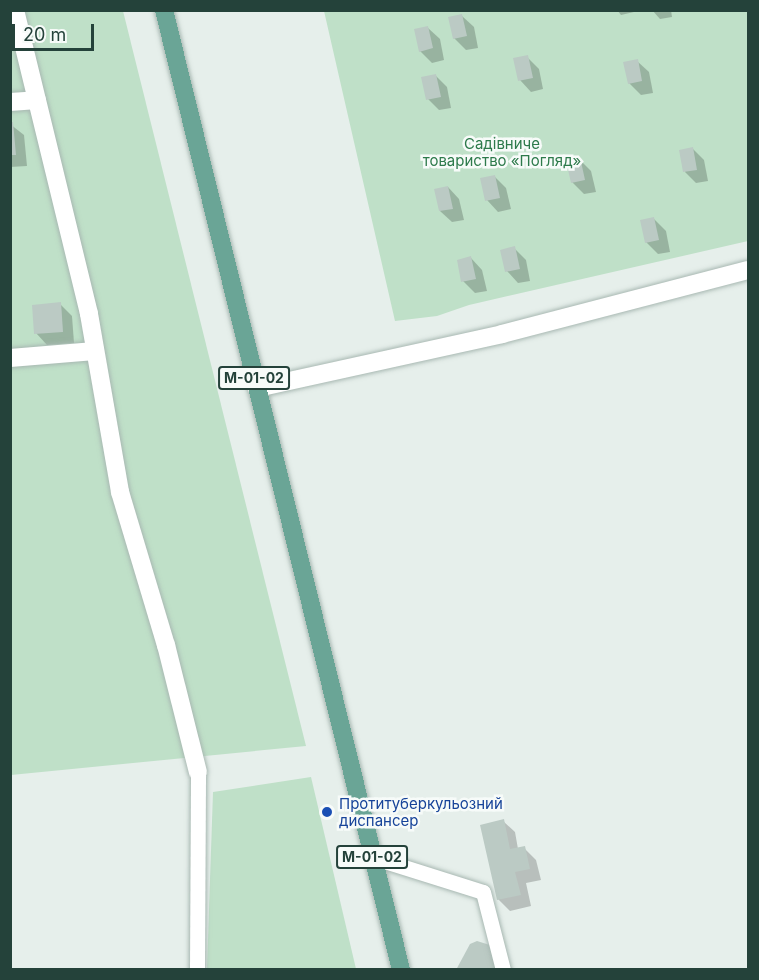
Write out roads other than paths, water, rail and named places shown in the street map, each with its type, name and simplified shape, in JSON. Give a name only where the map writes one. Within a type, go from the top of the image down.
[{"type":"main road","name":"М-01-02","points":[[164,10],[401,969]]},
{"type":"street","points":[[15,10],[95,351],[120,492],[166,645],[198,772]]},
{"type":"street","points":[[10,102],[37,100]]},
{"type":"street","points":[[257,388],[502,334],[748,270]]},
{"type":"street","points":[[10,358],[95,351]]},
{"type":"lane","points":[[197,969],[198,772]]},
{"type":"lane","points":[[372,857],[483,892],[503,969]]},
{"type":"place","name":"Протитуберкульозний диспансер","points":[[327,812]]},
{"type":"park label","name":"Садівниче товариство «Погляд»","points":[[502,152]]}]
